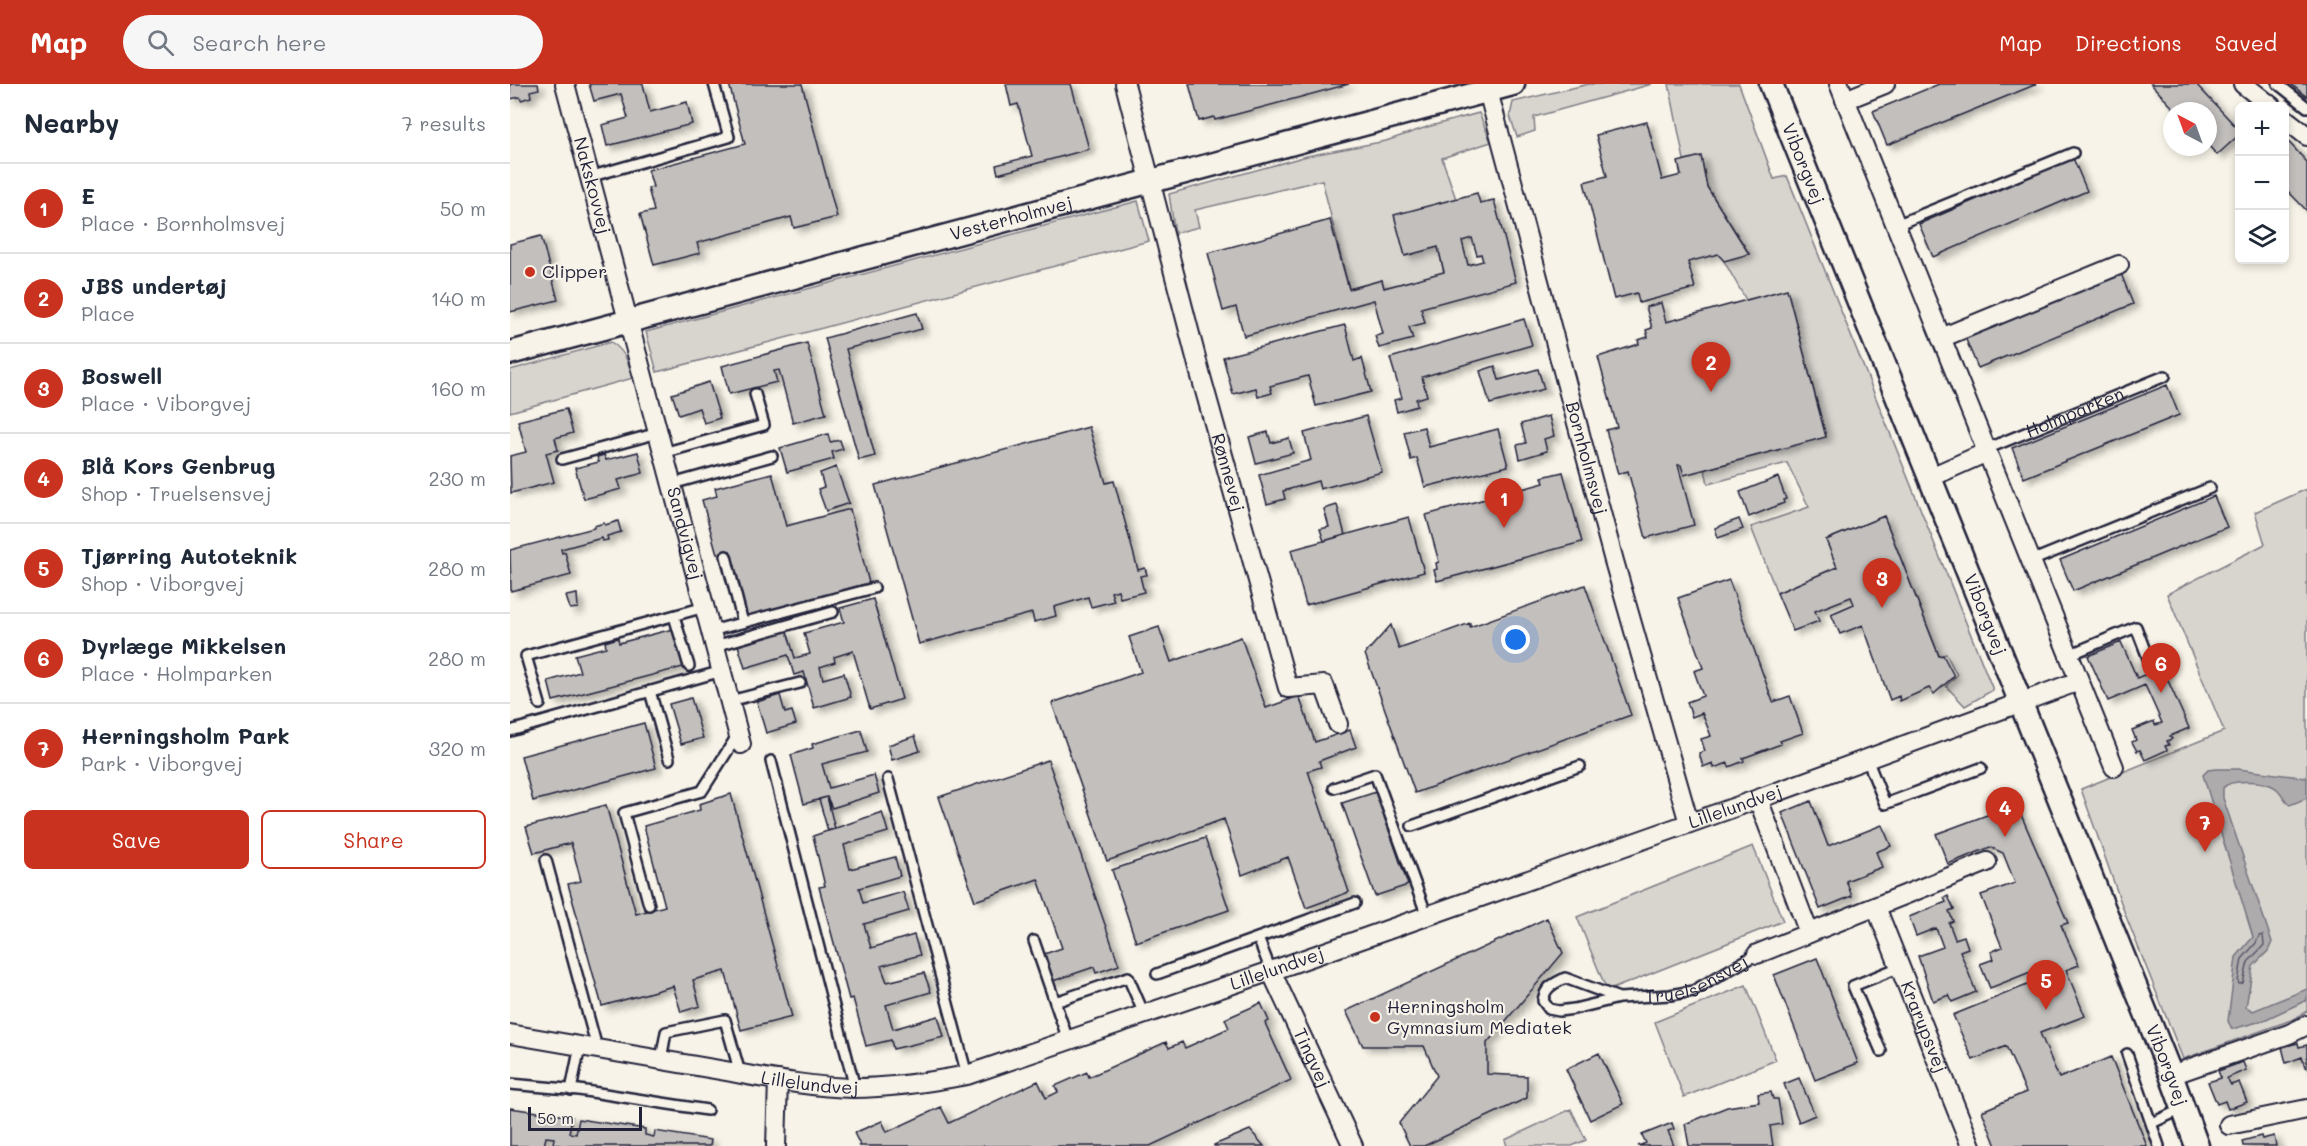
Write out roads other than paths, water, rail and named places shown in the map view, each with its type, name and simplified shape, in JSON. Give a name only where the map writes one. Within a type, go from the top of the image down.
[{"type":"street","name":"Nakskovvej","points":[[565,84],[628,322]]},
{"type":"street","points":[[1125,84],[1151,182]]},
{"type":"street","name":"Vesterholmvej","points":[[510,353],[1513,84]]},
{"type":"street","name":"Viborgvej","points":[[1771,84],[2171,1075],[2197,1146]]},
{"type":"street","points":[[1884,84],[1842,92],[2114,767]]},
{"type":"street","points":[[2243,84],[2266,102]]},
{"type":"street","name":"Bornholmsvej","points":[[1488,91],[1611,550],[1689,823]]},
{"type":"street","points":[[2289,121],[2307,135]]},
{"type":"street","name":"Rønnevej","points":[[1151,182],[1200,373],[1288,688],[1324,684],[1338,724]]},
{"type":"street","points":[[1941,338],[2119,266]]},
{"type":"street","name":"Sandvigvej","points":[[628,322],[740,739]]},
{"type":"street","name":"Holmparken","points":[[1931,477],[1987,451]]},
{"type":"street","points":[[2021,702],[2079,681]]},
{"type":"street","name":"Lillelundvej","points":[[510,1034],[777,1080],[855,1088],[931,1082],[967,1075],[1271,971],[1758,799],[2021,702]]},
{"type":"street","points":[[1758,799],[1809,933]]},
{"type":"street","name":"Truelsensvej","points":[[1757,954],[1988,862]]},
{"type":"street","name":"Krarupsvej","points":[[1876,907],[1971,1146]]},
{"type":"street","name":"Tingvej","points":[[1271,971],[1353,1146]]},
{"type":"street","points":[[2171,1075],[2289,1034],[2307,1025]]},
{"type":"street","points":[[776,1146],[777,1080]]},
{"type":"street","points":[[2229,1125],[2307,1109]]},
{"type":"lane","points":[[589,177],[729,137],[714,84]]},
{"type":"lane","points":[[2278,84],[2307,107]]},
{"type":"lane","points":[[1896,225],[2073,153]]},
{"type":"lane","name":"Holmparken","points":[[1987,451],[2165,376]]},
{"type":"lane","points":[[663,453],[764,425],[755,394]]},
{"type":"lane","points":[[562,459],[658,433]]},
{"type":"lane","points":[[672,484],[772,456]]},
{"type":"lane","points":[[2031,561],[2210,488]]},
{"type":"lane","points":[[726,556],[743,623]]},
{"type":"lane","points":[[713,638],[743,623],[874,588]]},
{"type":"lane","points":[[540,704],[526,656],[705,607]]},
{"type":"lane","points":[[713,638],[833,612]]},
{"type":"lane","points":[[674,616],[689,666]]},
{"type":"lane","points":[[2069,655],[2136,627],[2148,658]]},
{"type":"lane","points":[[510,730],[722,671]]},
{"type":"lane","points":[[730,701],[800,683]]},
{"type":"lane","points":[[650,691],[669,759]]},
{"type":"lane","points":[[649,905],[624,813],[702,791],[740,739]]},
{"type":"lane","points":[[1867,759],[1886,804],[1981,768]]},
{"type":"lane","points":[[771,761],[855,1088]]},
{"type":"lane","points":[[1412,826],[1580,766]]},
{"type":"lane","points":[[1334,788],[1375,774],[1427,916]]},
{"type":"lane","points":[[888,779],[967,1075]]},
{"type":"lane","points":[[546,860],[589,1047],[571,1090]]},
{"type":"lane","points":[[1157,974],[1355,903]]},
{"type":"lane","points":[[1258,938],[1271,971]]},
{"type":"lane","points":[[1034,941],[1068,1040]]},
{"type":"lane","name":"Truelsensvej","points":[[1619,998],[1579,981],[1565,978],[1552,984],[1544,992],[1543,1001],[1549,1009],[1559,1011],[1619,998],[1670,995],[1693,991],[1757,954]]},
{"type":"lane","points":[[1881,1051],[1853,986],[1900,967]]},
{"type":"lane","points":[[1054,1002],[1128,977],[1144,1014]]},
{"type":"lane","points":[[661,1060],[666,1032],[725,1020],[740,1073]]},
{"type":"lane","points":[[2127,1054],[2159,1146]]},
{"type":"lane","points":[[510,1084],[571,1090],[707,1110]]},
{"type":"lane","points":[[2152,1123],[2183,1108]]},
{"type":"water","points":[[2238,769],[2307,778],[2307,798],[2290,805],[2278,790],[2266,784],[2241,782],[2223,788],[2223,798],[2272,942],[2268,951],[2253,966],[2246,1007],[2253,1011],[2307,989],[2307,1000],[2262,1021],[2232,1029],[2228,1021],[2236,957],[2253,937],[2203,775],[2208,770]]},
{"type":"place","name":"Clipper","points":[[530,272]]},
{"type":"place","name":"JBS undertøj","points":[[1711,392]]},
{"type":"place","name":"E","points":[[1504,528]]},
{"type":"place","name":"Boswell","points":[[1882,608]]},
{"type":"place","name":"Dyrlæge Mikkelsen","points":[[2161,693]]},
{"type":"place","name":"Blå Kors Genbrug","points":[[2005,837]]},
{"type":"place","name":"Herningsholm Park","points":[[2205,852]]},
{"type":"place","name":"Tjørring Autoteknik","points":[[2046,1010]]},
{"type":"place","name":"Herningsholm Gymnasium Mediatek","points":[[1375,1017]]}]
